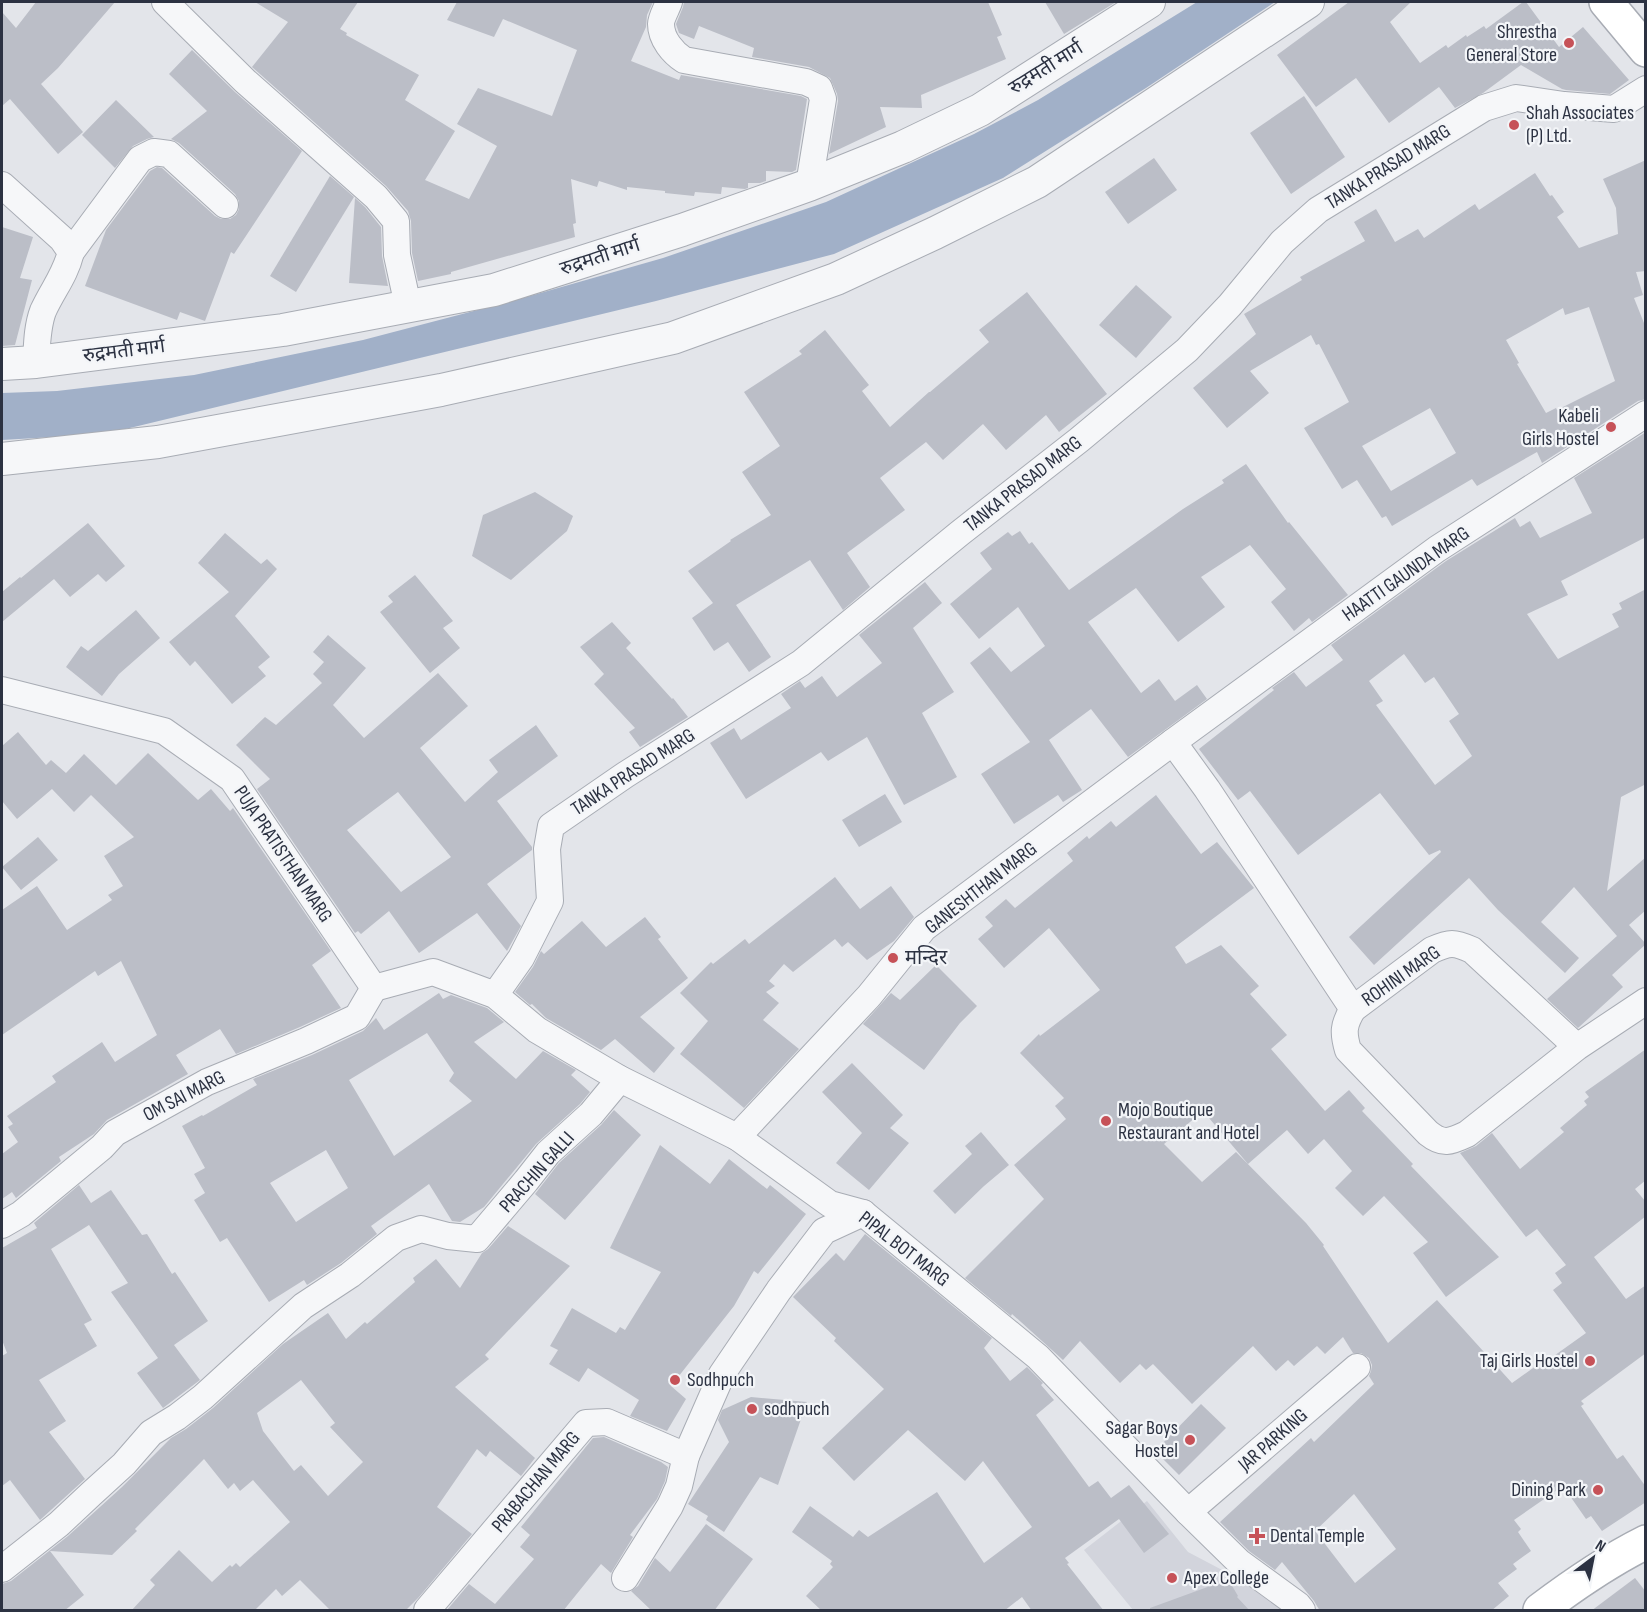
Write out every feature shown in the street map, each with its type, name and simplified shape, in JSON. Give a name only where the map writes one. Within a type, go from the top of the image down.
[{"type":"main road","points":[[1606,2],[1646,50]]},
{"type":"main road","points":[[1540,1611],[1620,1555],[1646,1542]]},
{"type":"street","points":[[165,2],[245,81],[376,197],[396,221],[397,255],[408,306]]},
{"type":"street","points":[[669,2],[661,24],[665,38],[675,54],[684,60],[806,82],[819,88],[823,99],[809,185]]},
{"type":"street","name":"रुद्रमती मार्ग","points":[[2,364],[36,362],[283,330],[494,290],[682,230],[809,185],[903,147],[980,110],[1149,2]]},
{"type":"street","points":[[2,459],[158,442],[441,390],[673,338],[836,279],[1037,182],[1308,2]]},
{"type":"street","name":"TANKA PRASAD MARG","points":[[495,995],[520,958],[550,902],[547,849],[551,826],[625,775],[801,663],[1187,350],[1230,305],[1282,242],[1318,210],[1484,108],[1516,98],[1614,109],[1646,89]]},
{"type":"street","points":[[36,362],[38,327],[44,310],[68,267],[71,252],[140,159],[154,152],[169,154],[225,205]]},
{"type":"street","points":[[2,185],[62,239],[71,252]]},
{"type":"street","name":"HAATTI GAUNDA MARG","points":[[1173,742],[1437,549],[1646,414]]},
{"type":"street","name":"PUJA PRATISTHAN MARG","points":[[2,690],[164,731],[232,779],[374,988]]},
{"type":"street","name":"ROHINI MARG","points":[[1173,742],[1208,789],[1353,1009],[1432,950],[1446,944],[1457,944],[1472,950],[1577,1047]]},
{"type":"street","name":"GANESHTHAN MARG","points":[[737,1137],[868,996],[924,928],[1173,742]]},
{"type":"street","name":"PIPAL BOT MARG","points":[[374,988],[433,972],[495,995],[537,1030],[620,1079],[737,1137],[830,1204],[863,1213],[1038,1357],[1239,1562],[1298,1605],[1302,1611]]},
{"type":"street","name":"OM SAI MARG","points":[[2,1225],[21,1214],[102,1147],[114,1133],[207,1082],[357,1017],[374,988]]},
{"type":"street","points":[[1353,1009],[1346,1020],[1344,1036],[1348,1050],[1428,1133],[1437,1140],[1451,1142],[1467,1134],[1577,1047],[1646,1001]]},
{"type":"street","name":"PRACHIN GALLI","points":[[2,1569],[59,1524],[92,1494],[124,1464],[151,1433],[177,1417],[203,1396],[303,1306],[350,1275],[396,1238],[422,1229],[448,1236],[477,1239],[548,1153],[591,1114],[620,1079]]},
{"type":"street","points":[[625,1578],[670,1506],[679,1486],[686,1456],[722,1374],[779,1290],[824,1231],[863,1213]]},
{"type":"street","name":"JAR PARKING","points":[[1188,1512],[1357,1367]]},
{"type":"street","name":"PRABACHAN MARG","points":[[426,1611],[586,1423],[606,1422],[686,1456]]},
{"type":"shaded area","name":"Apex College","points":[[1147,1501],[1188,1552],[1285,1603],[1290,1610],[1133,1610],[1084,1550]]},
{"type":"water","points":[[1197,2],[1275,2],[1146,88],[1003,178],[834,254],[656,301],[105,434],[2,440],[2,393],[57,391],[194,375],[363,340],[663,258],[826,202],[974,134],[1038,100]]},
{"type":"building","points":[[36,2],[115,2],[58,68],[41,84],[83,132],[58,154],[10,99],[2,106],[2,12],[16,28]]},
{"type":"building","points":[[255,2],[358,2],[340,29],[347,33],[346,35],[419,75],[405,100],[455,131],[425,180],[469,199],[497,146],[457,124],[478,88],[552,116],[577,50],[503,19],[494,37],[447,20],[457,2],[653,2],[647,15],[646,27],[631,61],[679,80],[681,75],[801,96],[807,99],[796,170],[792,172],[766,171],[766,181],[748,183],[748,188],[722,187],[721,194],[695,192],[694,196],[627,187],[627,190],[599,181],[597,187],[571,179],[576,223],[573,224],[575,237],[451,272],[451,274],[418,281],[412,253],[411,221],[408,211],[386,186],[252,67],[288,22]]},
{"type":"building","points":[[684,2],[988,2],[1002,35],[997,37],[1006,59],[921,95],[922,108],[880,107],[886,127],[829,154],[838,101],[830,78],[809,67],[752,57],[754,48],[699,26],[694,39],[679,33],[676,24]]},
{"type":"building","points":[[1045,2],[1116,2],[1064,34]]},
{"type":"building","points":[[1349,2],[1411,2],[1390,22],[1420,63],[1446,45],[1448,48],[1484,26],[1486,29],[1526,2],[1559,47],[1583,27],[1629,80],[1610,94],[1566,90],[1521,65],[1483,93],[1455,108],[1439,87],[1389,123],[1356,78],[1316,107],[1277,55]]},
{"type":"building","points":[[192,50],[235,92],[302,151],[234,254],[231,252],[205,321],[180,312],[177,320],[85,286],[106,230],[150,171],[157,167],[162,168],[215,216],[230,219],[239,209],[239,201],[235,194],[179,143],[171,139],[207,111],[169,74]]},
{"type":"building","points":[[1304,96],[1345,157],[1291,194],[1250,133]]},
{"type":"building","points":[[116,100],[154,137],[133,146],[115,168],[82,135]]},
{"type":"building","points":[[1154,158],[1177,190],[1128,224],[1105,192]]},
{"type":"building","points":[[1646,160],[1646,271],[1636,272],[1643,295],[1634,298],[1646,328],[1646,399],[1638,401],[1542,463],[1537,452],[1477,486],[1472,479],[1392,526],[1386,516],[1382,518],[1357,480],[1342,489],[1304,428],[1349,402],[1319,344],[1316,345],[1311,335],[1250,371],[1269,393],[1227,428],[1193,388],[1256,334],[1244,314],[1302,280],[1300,277],[1365,241],[1354,222],[1376,209],[1395,242],[1418,229],[1424,238],[1475,204],[1479,210],[1535,173],[1564,212],[1557,217],[1579,248],[1618,234],[1616,208],[1603,179]],"holes":[[[1589,307],[1615,381],[1557,410],[1556,408],[1546,413],[1517,364],[1519,363],[1506,340],[1563,308],[1565,315]],[[1430,408],[1456,453],[1391,491],[1362,446]]]},
{"type":"building","points":[[330,176],[354,197],[296,292],[270,276]]},
{"type":"building","points":[[355,198],[381,227],[382,256],[388,286],[349,283]]},
{"type":"building","points":[[2,227],[33,237],[20,278],[32,280],[15,345],[2,346]]},
{"type":"building","points":[[1136,285],[1172,317],[1136,358],[1099,325]]},
{"type":"building","points":[[1027,292],[1107,394],[1059,432],[1046,415],[1006,450],[983,424],[943,460],[926,442],[880,478],[905,510],[847,553],[870,587],[843,610],[810,560],[736,605],[771,657],[749,672],[728,642],[714,651],[692,618],[713,603],[688,571],[730,540],[771,515],[742,472],[780,446],[744,392],[802,354],[799,351],[825,330],[869,385],[862,391],[890,427],[989,342],[979,330]]},
{"type":"building","points":[[1646,432],[1646,537],[1561,581],[1568,595],[1527,614],[1558,659],[1619,627],[1612,614],[1622,609],[1619,603],[1646,589],[1646,784],[1621,797],[1607,891],[1646,857],[1646,910],[1629,925],[1646,944],[1612,975],[1623,987],[1578,1028],[1547,999],[1617,936],[1574,887],[1541,922],[1579,958],[1565,973],[1498,910],[1469,878],[1374,965],[1349,937],[1441,852],[1440,850],[1429,855],[1380,793],[1298,855],[1250,791],[1238,800],[1199,749],[1294,672],[1306,687],[1343,660],[1331,645],[1446,561],[1515,518],[1520,527],[1530,521],[1540,538],[1592,513],[1574,478]],"holes":[[[1404,654],[1425,683],[1434,677],[1459,714],[1449,721],[1472,756],[1435,785],[1376,705],[1383,701],[1369,681]]]},
{"type":"building","points":[[1246,464],[1288,523],[1348,595],[1312,622],[1309,618],[1294,631],[1271,602],[1286,589],[1250,545],[1201,577],[1225,607],[1178,642],[1136,588],[1088,622],[1141,693],[1159,679],[1175,701],[1197,685],[1207,699],[1128,757],[1091,709],[1049,740],[1082,790],[1063,802],[1058,795],[1014,824],[981,774],[1030,742],[970,663],[990,647],[1011,672],[1045,646],[1018,607],[979,639],[950,604],[992,569],[980,553],[1008,532],[1012,536],[1020,531],[1029,544],[1032,542],[1069,590],[1183,509],[1224,483],[1222,480]]},
{"type":"building","points":[[535,492],[573,516],[567,531],[511,580],[472,556],[483,515]]},
{"type":"building","points":[[88,523],[125,566],[106,582],[98,574],[70,597],[54,579],[2,622],[2,592]]},
{"type":"building","points":[[225,533],[261,564],[267,559],[277,569],[235,616],[270,657],[258,667],[266,676],[232,704],[195,661],[190,666],[169,642],[229,592],[198,563]]},
{"type":"building","points":[[415,575],[453,621],[443,628],[460,648],[430,673],[380,612],[393,602],[388,596]]},
{"type":"building","points":[[925,582],[942,603],[913,628],[954,692],[922,713],[957,777],[904,805],[867,737],[828,761],[821,752],[746,799],[710,743],[734,728],[741,740],[791,708],[781,694],[800,681],[805,688],[822,676],[837,697],[882,663],[859,635]]},
{"type":"building","points":[[136,610],[160,638],[119,674],[102,696],[66,667],[81,646],[88,651]]},
{"type":"building","points":[[612,622],[631,643],[626,648],[688,717],[640,747],[629,732],[635,728],[594,684],[604,674],[580,647]]},
{"type":"building","points":[[328,635],[366,668],[333,705],[364,738],[438,673],[468,706],[420,748],[465,802],[498,772],[489,760],[536,725],[558,756],[497,801],[532,847],[532,850],[487,884],[521,926],[507,951],[477,913],[419,953],[389,911],[361,934],[358,931],[355,933],[257,789],[270,779],[236,745],[265,717],[276,725],[322,683],[313,674],[324,662],[313,652]],"holes":[[[398,792],[451,857],[401,892],[347,830]]]},
{"type":"building","points":[[18,732],[46,765],[51,760],[66,773],[84,754],[116,785],[148,753],[198,800],[211,789],[230,811],[233,808],[331,951],[312,965],[341,1008],[236,1054],[220,1029],[176,1055],[188,1074],[107,1120],[94,1134],[59,1157],[61,1161],[16,1198],[12,1192],[2,1199],[2,1154],[18,1142],[8,1127],[13,1124],[7,1116],[56,1082],[52,1076],[102,1042],[115,1062],[157,1035],[121,961],[98,976],[95,971],[2,1035],[2,910],[37,886],[67,930],[112,900],[108,895],[123,886],[104,856],[134,837],[91,795],[74,812],[52,789],[17,819],[2,801],[2,746]]},
{"type":"building","points":[[885,794],[902,822],[859,847],[842,820]]},
{"type":"building","points":[[1156,795],[1201,854],[1217,842],[1254,888],[1175,947],[1186,964],[1221,945],[1259,986],[1250,994],[1287,1035],[1271,1049],[1325,1111],[1349,1090],[1365,1108],[1362,1111],[1413,1164],[1411,1166],[1499,1257],[1446,1297],[1413,1253],[1428,1242],[1384,1196],[1363,1216],[1335,1188],[1352,1171],[1324,1139],[1308,1154],[1287,1130],[1248,1164],[1203,1111],[1164,1144],[1202,1182],[1236,1152],[1306,1223],[1324,1245],[1388,1343],[1437,1300],[1512,1383],[1586,1333],[1553,1290],[1562,1283],[1555,1273],[1566,1265],[1537,1229],[1526,1237],[1460,1153],[1476,1146],[1492,1133],[1520,1169],[1564,1132],[1560,1128],[1587,1105],[1584,1101],[1589,1097],[1585,1092],[1646,1049],[1646,1180],[1635,1189],[1646,1202],[1646,1216],[1594,1257],[1626,1299],[1646,1285],[1646,1353],[1581,1401],[1584,1404],[1581,1406],[1617,1459],[1623,1455],[1646,1487],[1646,1502],[1602,1531],[1591,1516],[1586,1519],[1563,1486],[1514,1520],[1521,1529],[1518,1532],[1531,1551],[1513,1564],[1517,1569],[1498,1583],[1509,1596],[1491,1611],[1320,1611],[1282,1562],[1275,1570],[1249,1551],[1220,1522],[1311,1438],[1314,1442],[1374,1384],[1369,1376],[1372,1365],[1369,1358],[1361,1353],[1353,1353],[1343,1337],[1325,1354],[1317,1346],[1294,1366],[1288,1360],[1276,1371],[1253,1346],[1192,1404],[1153,1364],[1146,1370],[1140,1364],[1120,1383],[1080,1341],[1063,1360],[1012,1314],[1011,1316],[965,1278],[1044,1199],[1014,1165],[1066,1119],[1055,1106],[1064,1098],[1020,1053],[1039,1034],[1040,1036],[1100,990],[1049,928],[1004,968],[978,939],[993,926],[985,917],[1006,899],[1015,908],[1073,861],[1067,853],[1087,836],[1089,839],[1111,821],[1116,827]],"holes":[[[1354,1494],[1396,1549],[1355,1583],[1315,1531]]]},
{"type":"building","points":[[38,837],[58,860],[21,890],[2,867]]},
{"type":"building","points":[[835,877],[860,909],[891,886],[914,917],[894,941],[867,960],[848,942],[842,947],[835,939],[793,972],[784,964],[769,981],[775,986],[766,992],[779,1003],[763,1020],[799,1049],[744,1108],[680,1054],[708,1021],[680,993],[711,962],[713,964],[745,939],[749,944]]},
{"type":"building","points":[[645,917],[661,937],[658,939],[688,978],[640,1017],[675,1048],[654,1073],[615,1039],[601,1050],[546,1018],[515,992],[533,967],[541,951],[544,954],[582,921],[606,947]]},
{"type":"building","points":[[936,965],[977,1006],[960,1023],[924,1070],[863,1024],[891,993],[900,1000]]},
{"type":"building","points":[[439,993],[443,999],[451,995],[487,1008],[504,1022],[474,1042],[516,1079],[543,1051],[576,1070],[571,1075],[590,1092],[536,1144],[484,1207],[460,1222],[452,1221],[429,1184],[371,1226],[377,1234],[341,1263],[307,1285],[304,1280],[269,1302],[227,1238],[220,1242],[194,1200],[205,1193],[194,1174],[205,1168],[182,1126],[257,1085],[253,1079],[363,1031],[376,1018],[384,1030]],"holes":[[[427,1033],[454,1073],[449,1081],[472,1101],[394,1156],[349,1080]],[[326,1150],[348,1188],[296,1222],[270,1183]]]},
{"type":"building","points":[[852,1063],[903,1115],[890,1128],[909,1143],[869,1190],[836,1163],[862,1133],[822,1092]]},
{"type":"building","points":[[614,1110],[641,1135],[565,1220],[535,1194],[559,1163]]},
{"type":"building","points":[[981,1132],[1009,1165],[955,1214],[933,1191],[972,1154],[965,1146]]},
{"type":"building","points":[[660,1145],[710,1184],[729,1159],[767,1189],[770,1185],[806,1214],[758,1274],[754,1271],[734,1306],[671,1386],[686,1399],[667,1431],[630,1416],[639,1400],[588,1368],[579,1382],[549,1364],[558,1350],[550,1346],[572,1308],[616,1333],[620,1327],[625,1330],[661,1272],[610,1248]]},
{"type":"building","points":[[79,1185],[91,1203],[111,1190],[142,1235],[147,1234],[172,1274],[175,1272],[208,1321],[174,1345],[200,1380],[163,1408],[137,1373],[158,1358],[111,1292],[128,1283],[89,1225],[51,1249],[92,1320],[84,1324],[97,1346],[39,1380],[66,1421],[49,1432],[85,1479],[40,1520],[10,1480],[2,1486],[2,1356],[7,1353],[2,1340],[2,1248],[37,1228],[34,1223]]},
{"type":"building","points":[[508,1226],[570,1266],[485,1355],[489,1359],[455,1387],[535,1458],[521,1476],[490,1451],[486,1457],[477,1449],[437,1507],[472,1534],[405,1611],[331,1611],[300,1580],[282,1596],[276,1589],[254,1611],[131,1611],[155,1585],[150,1580],[179,1550],[212,1582],[230,1565],[232,1567],[236,1563],[240,1567],[290,1522],[253,1480],[240,1491],[234,1483],[228,1489],[204,1459],[112,1555],[50,1551],[84,1595],[64,1611],[2,1611],[2,1584],[11,1581],[68,1536],[171,1438],[213,1408],[283,1344],[328,1313],[346,1339],[365,1322],[367,1324],[415,1282],[413,1278],[436,1259],[460,1288],[482,1253]],"holes":[[[301,1380],[335,1423],[330,1427],[363,1462],[328,1496],[301,1465],[294,1471],[263,1431],[257,1413]]]},
{"type":"building","points":[[865,1234],[992,1338],[984,1348],[1010,1381],[1027,1367],[1043,1383],[1041,1385],[1054,1400],[1036,1415],[1089,1487],[1098,1481],[1111,1498],[1129,1485],[1169,1534],[1144,1553],[1119,1519],[1065,1558],[1069,1563],[1067,1564],[1104,1611],[1032,1611],[1022,1597],[1004,1611],[822,1611],[806,1596],[833,1567],[830,1564],[832,1561],[792,1532],[810,1506],[853,1537],[859,1530],[868,1537],[937,1492],[984,1563],[1032,1527],[983,1461],[965,1481],[908,1430],[854,1481],[822,1448],[884,1389],[793,1297],[836,1253],[844,1261]]},
{"type":"building","points":[[751,1397],[807,1402],[778,1485],[760,1477],[724,1532],[706,1520],[708,1516],[688,1504],[729,1442],[718,1420],[722,1410]]},
{"type":"building","name":"Sagar Boys Hostel","points":[[1201,1404],[1226,1428],[1179,1475],[1159,1455],[1159,1447]]},
{"type":"building","points":[[604,1437],[668,1467],[657,1499],[630,1535],[633,1537],[611,1573],[601,1564],[563,1611],[446,1611],[469,1584],[495,1604],[534,1559],[520,1547],[530,1535],[521,1527],[593,1438]]},
{"type":"building","points":[[706,1524],[753,1559],[714,1611],[652,1611],[631,1591],[638,1586],[655,1558],[670,1572]]},
{"type":"building","points":[[1635,1578],[1646,1592],[1646,1611],[1591,1611]]},
{"type":"building","points":[[1228,1579],[1237,1597],[1250,1611],[1150,1611],[1150,1608]]},
{"type":"place","name":"Shrestha General Store","points":[[1569,43]]},
{"type":"place","name":"Shah Associates (P) Ltd.","points":[[1514,125]]},
{"type":"place","name":"Kabeli Girls Hostel","points":[[1611,427]]},
{"type":"place","name":"मन्दिर","points":[[893,958]]},
{"type":"place","name":"Mojo Boutique Restaurant and Hotel","points":[[1106,1121]]},
{"type":"place","name":"Taj Girls Hostel","points":[[1590,1361]]},
{"type":"place","name":"Sodhpuch","points":[[675,1380]]},
{"type":"place","name":"sodhpuch","points":[[752,1409]]},
{"type":"place","name":"Sagar Boys Hostel","points":[[1190,1440]]},
{"type":"place","name":"Dining Park","points":[[1598,1490]]},
{"type":"place","name":"Dental Temple","points":[[1257,1536]]},
{"type":"place","name":"Apex College","points":[[1172,1578]]}]
